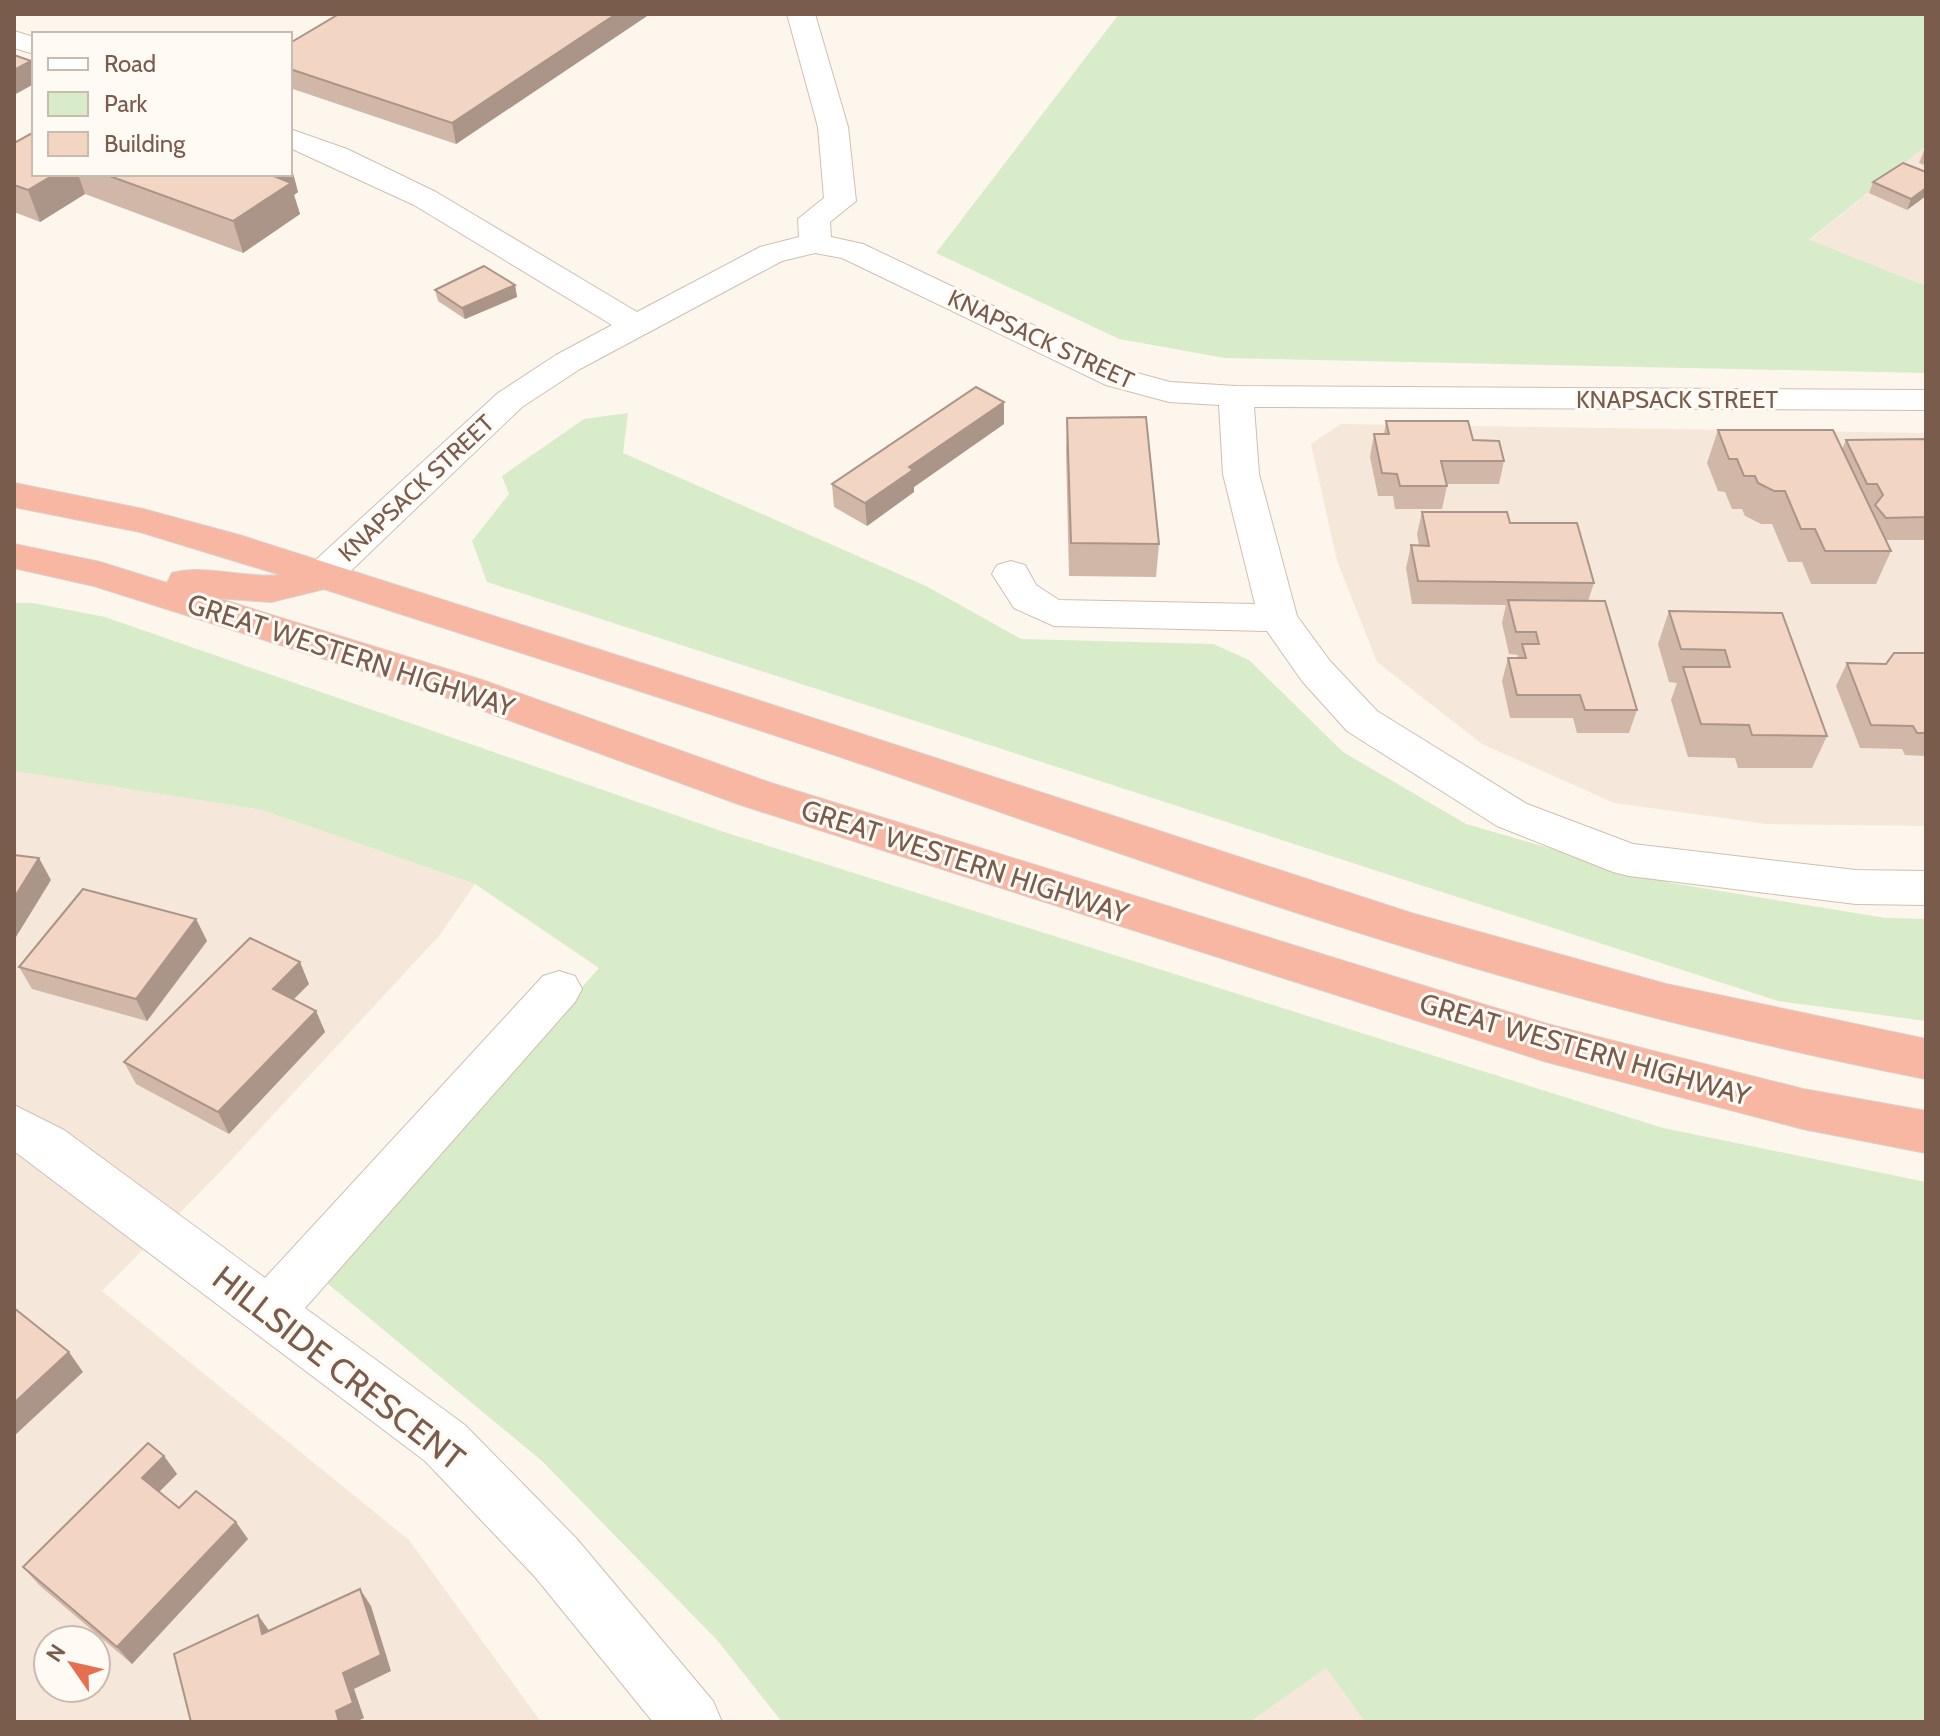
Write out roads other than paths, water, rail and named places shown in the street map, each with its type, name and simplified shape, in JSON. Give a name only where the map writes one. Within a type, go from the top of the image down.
[{"type":"highway","points":[[14,495],[143,521],[226,544],[776,720],[1210,867],[1534,970],[1806,1038],[1926,1059]]},
{"type":"highway","name":"GREAT WESTERN HIGHWAY","points":[[14,556],[100,575],[468,690],[756,794],[1547,1043],[1803,1109],[1926,1132]]},
{"type":"highway","points":[[100,575],[276,591],[299,587],[322,576]]},
{"type":"highway","points":[[322,576],[320,594],[331,614],[468,690]]},
{"type":"street","points":[[801,14],[833,127],[840,201],[814,219],[815,243]]},
{"type":"street","points":[[292,139],[365,167],[441,206],[635,325]]},
{"type":"street","name":"KNAPSACK STREET","points":[[322,576],[510,400],[568,362],[771,254],[815,243],[852,251],[1118,378],[1169,392],[1236,396],[1926,400]]},
{"type":"street","points":[[1236,396],[1241,474],[1278,618],[1316,671],[1362,721],[1512,815],[1629,860],[1856,887],[1926,888]]},
{"type":"street","points":[[1011,574],[1017,589],[1029,602],[1054,613],[1278,618]]},
{"type":"street","points":[[269,1311],[559,989]]},
{"type":"street","name":"HILLSIDE CRESCENT","points":[[14,1126],[47,1145],[445,1443],[556,1558],[692,1722]]}]
